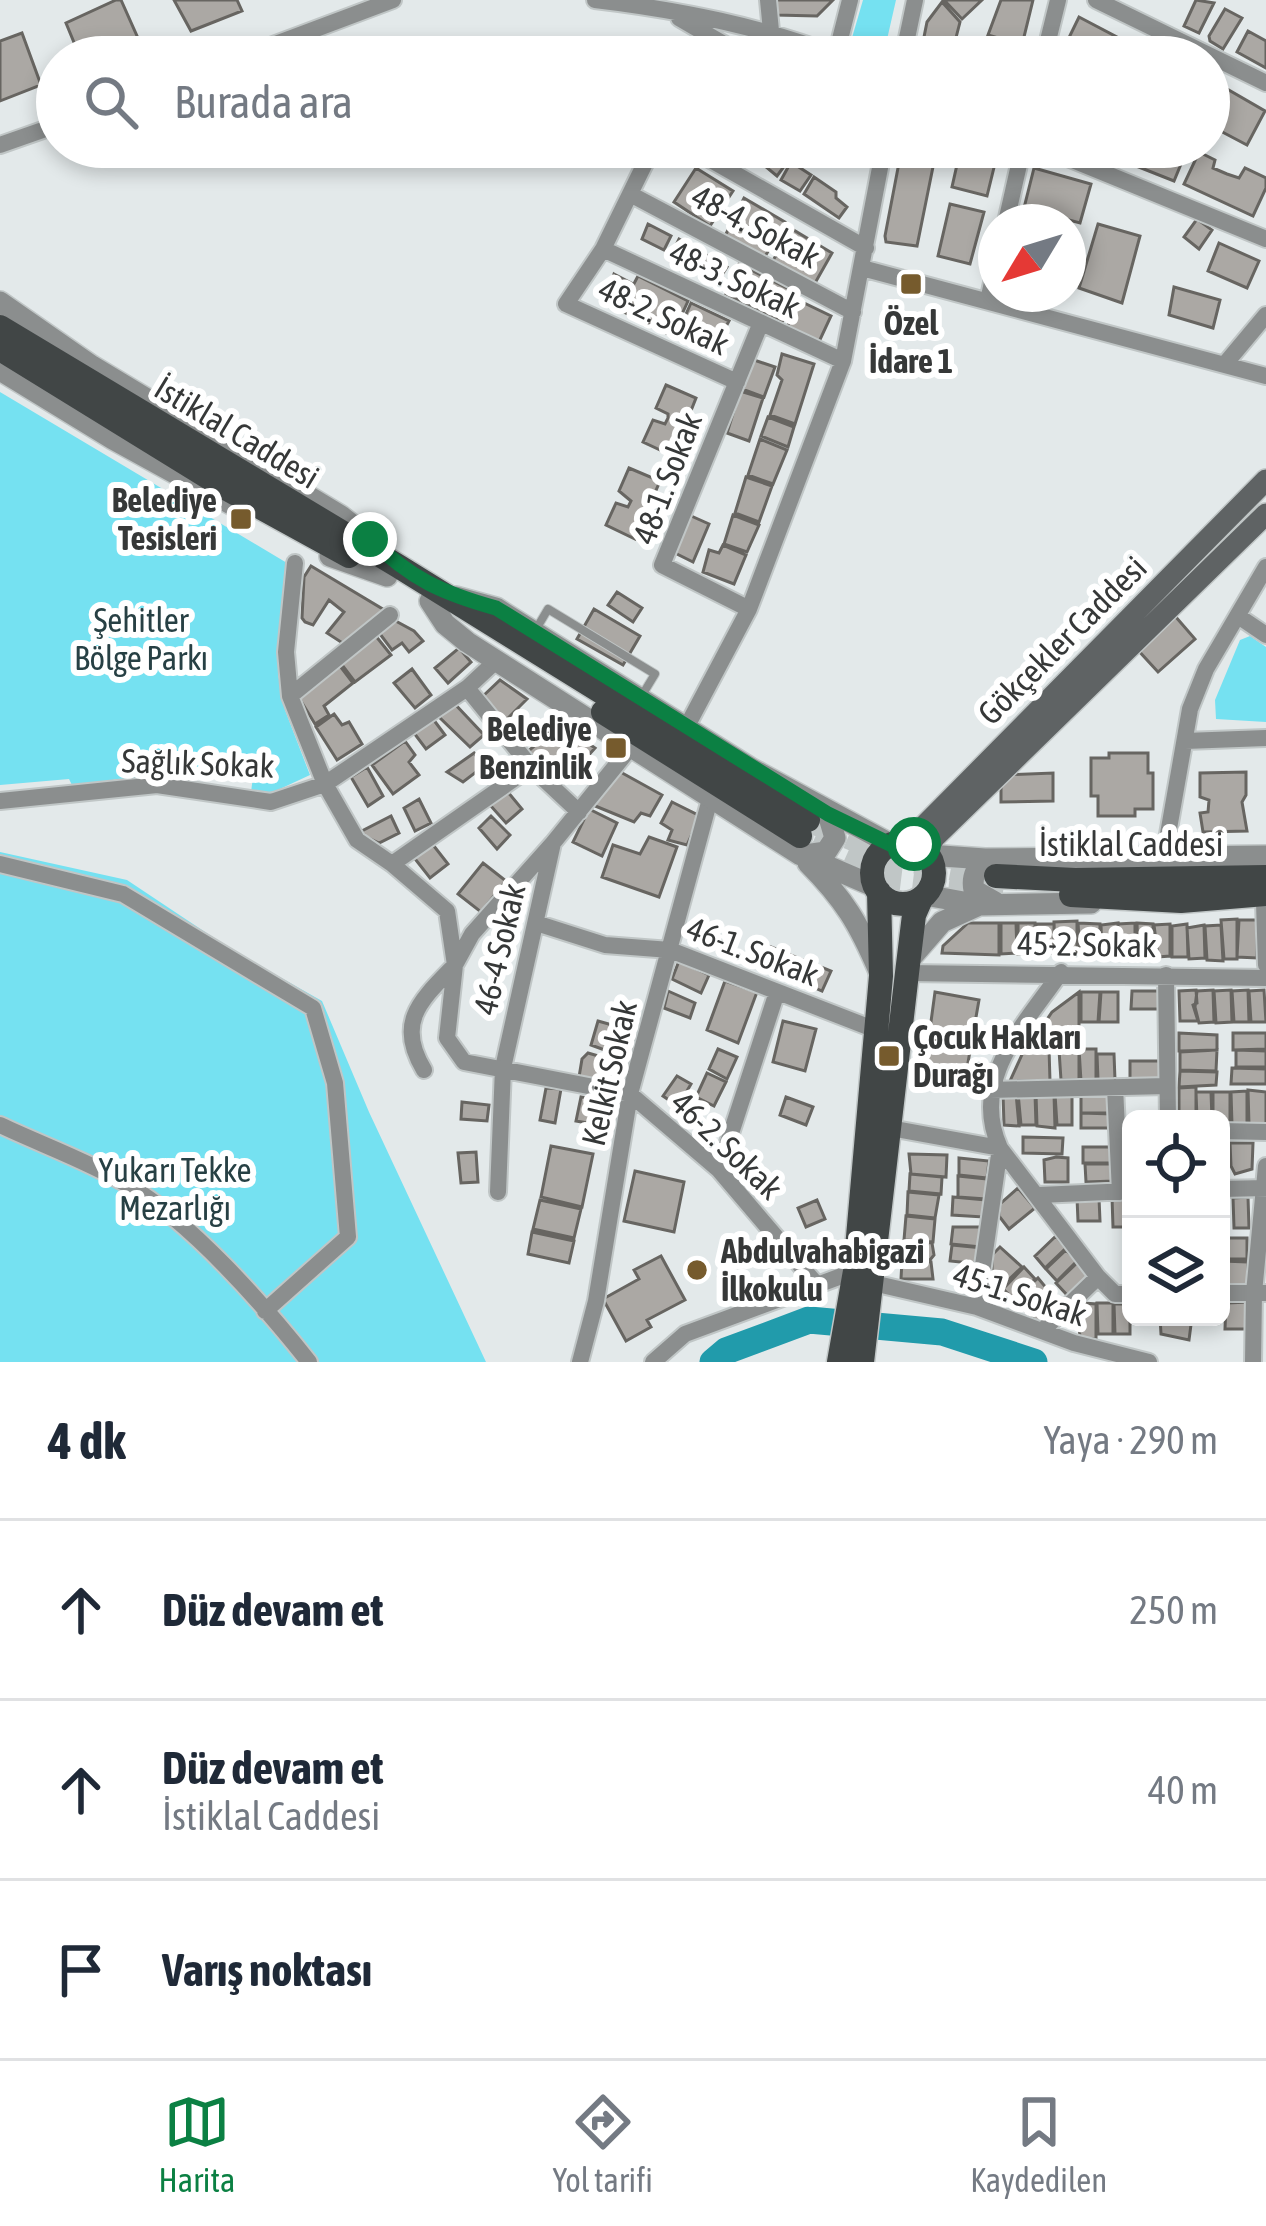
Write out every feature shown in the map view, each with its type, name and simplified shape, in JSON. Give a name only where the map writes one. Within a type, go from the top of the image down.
[{"type":"main road","name":"İstiklal Caddesi","points":[[0,327],[809,831]]},
{"type":"main road","name":"İstiklal Caddesi","points":[[0,350],[229,490],[392,571]]},
{"type":"main road","name":"Gökçekler Caddesi","points":[[912,849],[925,825],[1266,479]]},
{"type":"main road","name":"Gökçekler Caddesi","points":[[912,849],[935,837],[1266,514]]},
{"type":"main road","points":[[858,1360],[881,976],[874,864],[912,849],[934,874],[914,915],[890,1128],[864,1277]]},
{"type":"main road","name":"İstiklal Caddesi","points":[[997,883],[1181,901],[1266,893]]},
{"type":"main road","points":[[877,890],[898,904],[923,897]]},
{"type":"street","points":[[297,36],[393,0]]},
{"type":"street","points":[[596,0],[664,4],[785,36]]},
{"type":"street","points":[[768,0],[772,31]]},
{"type":"street","points":[[842,36],[850,0]]},
{"type":"street","points":[[907,36],[915,0]]},
{"type":"street","points":[[1050,36],[1058,0]]},
{"type":"street","points":[[1096,0],[1170,36]]},
{"type":"street","points":[[664,4],[714,36]]},
{"type":"street","points":[[1230,65],[1266,83]]},
{"type":"street","points":[[0,145],[36,132]]},
{"type":"street","points":[[603,249],[643,168]]},
{"type":"street","points":[[725,168],[866,248]]},
{"type":"street","points":[[686,728],[749,609],[843,362],[880,168]]},
{"type":"street","points":[[1010,204],[1019,168]]},
{"type":"street","points":[[1092,168],[1266,239]]},
{"type":"street","name":"48-4. Sokak","points":[[630,194],[853,312]]},
{"type":"street","name":"48-2. Sokak","points":[[603,249],[566,304],[737,382]]},
{"type":"street","name":"48-3. Sokak","points":[[603,249],[843,362]]},
{"type":"street","points":[[862,268],[978,298]]},
{"type":"street","points":[[0,302],[92,366],[340,515],[392,571]]},
{"type":"street","points":[[1029,312],[1266,376]]},
{"type":"street","points":[[1225,364],[1266,314]]},
{"type":"street","name":"48-1. Sokak","points":[[749,609],[662,565],[760,325]]},
{"type":"street","points":[[0,370],[113,439],[314,549],[392,571]]},
{"type":"street","points":[[295,563],[286,652],[290,696],[325,784],[357,841],[448,910],[455,965]]},
{"type":"street","points":[[1164,857],[1190,709],[1206,669],[1266,568]]},
{"type":"street","points":[[877,890],[809,831],[686,728],[640,697],[496,608],[436,597],[445,624],[710,800],[809,831],[912,849],[997,883],[1164,857],[1266,856]]},
{"type":"street","points":[[290,696],[390,615]]},
{"type":"street","points":[[1238,616],[1266,634]]},
{"type":"street","name":"Sağlık Sokak","points":[[0,801],[157,785],[271,802],[325,784],[467,688],[496,660]]},
{"type":"street","points":[[467,688],[531,767],[579,812]]},
{"type":"street","points":[[1185,741],[1266,738]]},
{"type":"street","name":"46-4 Sokak","points":[[498,1192],[502,1068],[553,843],[631,747]]},
{"type":"street","points":[[392,864],[531,767]]},
{"type":"street","name":"Kelkit Sokak","points":[[580,1362],[596,1301],[630,1094],[710,800]]},
{"type":"street","points":[[809,831],[881,976]]},
{"type":"street","points":[[424,1070],[409,1046],[417,1012],[455,965],[472,934],[553,843]]},
{"type":"street","points":[[0,864],[123,894],[313,1008],[335,1083],[348,1237],[265,1311]]},
{"type":"street","points":[[908,966],[942,922],[980,905],[997,883]]},
{"type":"street","points":[[1266,893],[1266,965]]},
{"type":"street","points":[[923,897],[980,905]]},
{"type":"street","name":"46-1. Sokak","points":[[536,923],[605,945],[670,950],[876,1030]]},
{"type":"street","name":"46-2. Sokak","points":[[455,965],[447,1038],[464,1062],[630,1094],[719,1170],[817,1285]]},
{"type":"street","name":"45-2. Sokak","points":[[908,966],[1266,978]]},
{"type":"street","points":[[1061,972],[998,1064],[990,1090],[990,1125],[1000,1148],[1098,1277],[1115,1294],[1122,1294]]},
{"type":"street","points":[[1166,975],[1167,1110]]},
{"type":"street","points":[[719,1170],[777,992]]},
{"type":"street","points":[[990,1090],[1166,1086]]},
{"type":"street","points":[[1115,1087],[1122,1153]]},
{"type":"street","points":[[0,1125],[126,1184],[170,1213],[309,1362]]},
{"type":"street","points":[[890,1128],[1000,1148]]},
{"type":"street","points":[[1230,1131],[1266,1132]]},
{"type":"street","points":[[977,1307],[1000,1148]]},
{"type":"street","points":[[1253,1362],[1266,1166]]},
{"type":"street","points":[[1230,1189],[1265,1188]]},
{"type":"street","points":[[1039,1195],[1122,1191]]},
{"type":"street","points":[[653,1362],[685,1334],[817,1285],[864,1277]]},
{"type":"street","name":"45-1. Sokak","points":[[864,1277],[1149,1362]]},
{"type":"street","points":[[1042,1331],[1098,1277]]},
{"type":"green space","points":[[863,0],[896,0],[888,36],[852,36]]},
{"type":"green space","name":"Şehitler Bölge Parkı","points":[[0,392],[287,563],[278,674],[285,710],[310,775],[267,795],[251,792],[253,777],[191,769],[188,777],[117,779],[74,789],[69,779],[0,785]]},
{"type":"green space","points":[[1250,636],[1266,647],[1266,722],[1216,719],[1215,700],[1240,640]]},
{"type":"green space","name":"Yukarı Tekke Mezarlığı","points":[[0,852],[127,880],[232,950],[322,1001],[486,1362],[0,1362]]},
{"type":"building","points":[[121,0],[137,36],[71,36],[66,23]]},
{"type":"building","points":[[174,0],[237,0],[242,11],[191,31]]},
{"type":"building","points":[[776,0],[833,0],[817,16],[776,15]]},
{"type":"building","points":[[944,0],[982,0],[962,19]]},
{"type":"building","points":[[1001,0],[1033,0],[1024,36],[988,35]]},
{"type":"building","points":[[1196,0],[1214,3],[1199,33],[1184,26]]},
{"type":"building","points":[[942,2],[960,22],[956,36],[924,36],[927,22]]},
{"type":"building","points":[[1225,9],[1242,18],[1230,38],[1209,36]]},
{"type":"building","points":[[1079,17],[1115,36],[1070,36]]},
{"type":"building","points":[[1248,31],[1266,41],[1266,68],[1237,52]]},
{"type":"building","points":[[22,33],[36,71],[36,87],[0,101],[0,41]]},
{"type":"building","points":[[1230,91],[1265,111],[1247,145],[1230,136]]},
{"type":"building","points":[[696,168],[733,191],[710,226],[674,202]]},
{"type":"building","points":[[788,168],[800,168],[811,175],[800,191],[781,180]]},
{"type":"building","points":[[898,168],[933,168],[917,246],[886,242]]},
{"type":"building","points":[[956,168],[994,168],[987,196],[952,187]]},
{"type":"building","points":[[1034,168],[1091,184],[1085,204],[1025,204]]},
{"type":"building","points":[[1141,168],[1179,168],[1174,181]]},
{"type":"building","points":[[1192,168],[1213,168],[1239,178],[1245,168],[1266,178],[1253,216],[1184,184]]},
{"type":"building","points":[[814,177],[836,192],[847,207],[839,218],[804,194]]},
{"type":"building","points":[[744,198],[785,222],[763,260],[724,238]]},
{"type":"building","points":[[950,204],[978,211],[970,264],[938,256]]},
{"type":"building","points":[[1197,219],[1212,230],[1199,249],[1184,237]]},
{"type":"building","points":[[648,224],[671,236],[664,250],[642,239]]},
{"type":"building","points":[[1098,224],[1140,236],[1122,303],[1086,290],[1086,264]]},
{"type":"building","points":[[792,229],[832,253],[810,292],[769,267]]},
{"type":"building","points":[[679,239],[727,267],[718,281],[671,255]]},
{"type":"building","points":[[1219,243],[1259,261],[1247,288],[1208,271]]},
{"type":"building","points":[[739,264],[797,293],[782,322],[726,294]]},
{"type":"building","points":[[614,274],[631,283],[622,301],[607,293]]},
{"type":"building","points":[[638,276],[688,301],[672,336],[620,310]]},
{"type":"building","points":[[1174,287],[1220,300],[1213,328],[1169,315]]},
{"type":"building","points":[[800,301],[831,316],[818,344],[787,327]]},
{"type":"building","points":[[691,303],[729,321],[714,349],[678,332]]},
{"type":"building","points":[[782,354],[814,364],[795,424],[770,415],[782,380],[777,375]]},
{"type":"building","points":[[751,359],[775,367],[764,397],[742,389]]},
{"type":"building","points":[[666,385],[696,398],[673,456],[643,442],[653,420],[665,424],[668,418],[656,408]]},
{"type":"building","points":[[740,391],[763,398],[749,441],[727,433]]},
{"type":"building","points":[[768,417],[794,427],[788,447],[761,436]]},
{"type":"building","points":[[760,439],[787,450],[773,484],[748,475]]},
{"type":"building","points":[[629,468],[660,481],[635,539],[606,525],[616,503],[628,507],[631,501],[619,491]]},
{"type":"building","points":[[746,477],[772,486],[759,522],[735,513]]},
{"type":"building","points":[[689,515],[709,524],[693,562],[675,553]]},
{"type":"building","points":[[733,515],[759,525],[747,552],[724,544]]},
{"type":"building","points":[[723,545],[746,555],[734,584],[703,572],[709,550],[719,553]]},
{"type":"building","points":[[311,566],[386,611],[344,644],[327,633],[344,612],[329,600],[313,625],[305,622],[304,577]]},
{"type":"building","points":[[617,592],[642,608],[633,622],[608,605]]},
{"type":"building","points":[[594,609],[640,636],[623,665],[577,639]]},
{"type":"building","points":[[1175,616],[1195,639],[1158,672],[1137,649]]},
{"type":"building","points":[[392,619],[423,641],[409,652],[402,643],[392,650],[377,630]]},
{"type":"building","points":[[375,635],[391,655],[355,682],[339,661]]},
{"type":"building","points":[[459,648],[471,662],[448,683],[435,668]]},
{"type":"building","points":[[337,662],[353,683],[324,706],[329,715],[315,724],[296,693]]},
{"type":"building","points":[[412,669],[431,695],[415,708],[394,683]]},
{"type":"building","points":[[500,680],[527,699],[504,722],[482,697]]},
{"type":"building","points":[[452,701],[484,735],[470,747],[437,715]]},
{"type":"building","points":[[334,714],[342,725],[349,722],[362,744],[337,760],[316,727]]},
{"type":"building","points":[[433,719],[445,735],[426,749],[414,733]]},
{"type":"building","points":[[560,724],[595,748],[562,785],[526,753]]},
{"type":"building","points":[[405,741],[415,755],[409,762],[419,775],[393,794],[372,765]]},
{"type":"building","points":[[474,753],[484,766],[463,782],[447,772]]},
{"type":"building","points":[[1109,753],[1148,753],[1153,809],[1135,809],[1135,816],[1098,816],[1098,796],[1091,796],[1091,758],[1109,758]]},
{"type":"building","points":[[367,767],[383,796],[368,806],[351,777]]},
{"type":"building","points":[[615,769],[662,795],[650,816],[641,813],[634,822],[588,803]]},
{"type":"building","points":[[1246,772],[1242,802],[1247,831],[1203,832],[1200,813],[1208,812],[1209,800],[1200,797],[1200,773]]},
{"type":"building","points":[[1053,773],[1053,801],[1001,802],[1001,775]]},
{"type":"building","points":[[507,791],[522,809],[506,823],[490,805]]},
{"type":"building","points":[[419,799],[431,823],[415,831],[404,808]]},
{"type":"building","points":[[672,802],[700,816],[687,845],[668,840],[672,830],[661,823]]},
{"type":"building","points":[[589,809],[617,823],[602,856],[573,842]]},
{"type":"building","points":[[391,816],[399,833],[379,843],[358,833]]},
{"type":"building","points":[[491,816],[510,835],[497,849],[479,828]]},
{"type":"building","points":[[649,837],[677,847],[659,897],[602,877],[613,845],[640,854]]},
{"type":"building","points":[[430,841],[448,864],[430,878],[412,855]]},
{"type":"building","points":[[483,863],[506,881],[481,912],[458,894]]},
{"type":"building","points":[[1237,919],[1237,959],[1224,959],[1221,920]]},
{"type":"building","points":[[1239,920],[1257,920],[1257,958],[1237,957]]},
{"type":"building","points":[[1077,921],[1077,952],[1055,953],[1054,922]]},
{"type":"building","points":[[968,923],[999,923],[999,955],[942,953],[943,946]]},
{"type":"building","points":[[1001,923],[1016,923],[1017,953],[1001,954]]},
{"type":"building","points":[[1018,923],[1035,923],[1035,953],[1018,954]]},
{"type":"building","points":[[1078,923],[1100,924],[1100,953],[1080,953]]},
{"type":"building","points":[[1118,923],[1118,954],[1102,955],[1101,925]]},
{"type":"building","points":[[1135,923],[1135,956],[1119,956],[1118,924]]},
{"type":"building","points":[[1137,923],[1153,924],[1153,954],[1138,954]]},
{"type":"building","points":[[1036,924],[1054,924],[1054,953],[1036,953]]},
{"type":"building","points":[[1170,924],[1170,956],[1158,957],[1154,925]]},
{"type":"building","points":[[1187,924],[1188,957],[1172,957],[1172,926]]},
{"type":"building","points":[[1204,925],[1205,958],[1189,959],[1187,928]]},
{"type":"building","points":[[1221,925],[1223,961],[1207,960],[1205,926]]},
{"type":"building","points":[[771,947],[803,960],[795,980],[763,967]]},
{"type":"building","points":[[679,961],[709,975],[701,993],[672,979]]},
{"type":"building","points":[[806,961],[831,971],[822,991],[797,980]]},
{"type":"building","points":[[725,981],[757,992],[738,1043],[707,1030]]},
{"type":"building","points":[[1196,990],[1193,1005],[1198,1021],[1180,1021],[1179,991]]},
{"type":"building","points":[[1213,990],[1214,1022],[1199,1023],[1197,991]]},
{"type":"building","points":[[1231,990],[1232,1022],[1216,1023],[1214,991]]},
{"type":"building","points":[[1248,990],[1249,1022],[1234,1022],[1232,991]]},
{"type":"building","points":[[1264,990],[1266,1022],[1251,1022],[1249,991]]},
{"type":"building","points":[[668,991],[695,1003],[690,1018],[664,1008]]},
{"type":"building","points":[[1132,991],[1160,991],[1161,1009],[1131,1009]]},
{"type":"building","points":[[935,992],[979,1000],[966,1074],[925,1066]]},
{"type":"building","points":[[1079,992],[1079,1031],[1067,1031],[1067,1046],[1029,1046],[1052,1012]]},
{"type":"building","points":[[1081,992],[1100,992],[1098,1022],[1081,1022]]},
{"type":"building","points":[[1101,992],[1118,992],[1118,1022],[1099,1022]]},
{"type":"building","points":[[598,1021],[616,1026],[610,1052],[591,1045]]},
{"type":"building","points":[[783,1021],[816,1029],[805,1071],[773,1062]]},
{"type":"building","points":[[1179,1033],[1217,1035],[1217,1050],[1179,1051]]},
{"type":"building","points":[[1233,1033],[1266,1033],[1266,1049],[1233,1050]]},
{"type":"building","points":[[1025,1048],[1049,1048],[1050,1081],[1010,1081]]},
{"type":"building","points":[[718,1049],[737,1057],[727,1079],[709,1069]]},
{"type":"building","points":[[1079,1049],[1096,1049],[1096,1081],[1081,1081]]},
{"type":"building","points":[[1059,1050],[1079,1050],[1079,1080],[1061,1080]]},
{"type":"building","points":[[1217,1050],[1216,1071],[1180,1070],[1180,1052]]},
{"type":"building","points":[[1236,1050],[1266,1051],[1266,1067],[1236,1067]]},
{"type":"building","points":[[588,1053],[609,1059],[602,1082],[579,1077]]},
{"type":"building","points":[[1097,1054],[1114,1054],[1115,1080],[1098,1080]]},
{"type":"building","points":[[1130,1061],[1161,1061],[1161,1079],[1130,1079]]},
{"type":"building","points":[[1232,1068],[1266,1069],[1266,1084],[1231,1084]]},
{"type":"building","points":[[1180,1071],[1217,1072],[1216,1085],[1179,1087]]},
{"type":"building","points":[[707,1073],[726,1082],[714,1106],[696,1097]]},
{"type":"building","points":[[677,1076],[691,1084],[678,1106],[663,1096]]},
{"type":"building","points":[[1196,1087],[1196,1110],[1179,1110],[1179,1088]]},
{"type":"building","points":[[546,1088],[561,1089],[555,1123],[540,1120]]},
{"type":"building","points":[[1248,1090],[1266,1092],[1266,1124],[1249,1125]]},
{"type":"building","points":[[1247,1091],[1247,1125],[1232,1125],[1231,1092]]},
{"type":"building","points":[[1196,1092],[1211,1092],[1212,1110],[1197,1110]]},
{"type":"building","points":[[1213,1092],[1230,1092],[1230,1110],[1213,1110]]},
{"type":"building","points":[[1016,1093],[1019,1126],[1004,1125],[1003,1094]]},
{"type":"building","points":[[1018,1093],[1035,1094],[1036,1125],[1021,1125]]},
{"type":"building","points":[[1036,1094],[1054,1094],[1055,1128],[1037,1126]]},
{"type":"building","points":[[1055,1094],[1072,1094],[1072,1125],[1057,1125]]},
{"type":"building","points":[[1081,1094],[1111,1095],[1111,1113],[1081,1113]]},
{"type":"building","points":[[581,1097],[602,1100],[599,1125],[576,1121]]},
{"type":"building","points":[[786,1097],[813,1107],[806,1125],[780,1115]]},
{"type":"building","points":[[462,1102],[489,1105],[487,1121],[461,1119]]},
{"type":"building","points":[[1081,1113],[1113,1114],[1113,1128],[1081,1128]]},
{"type":"building","points":[[1023,1137],[1063,1138],[1062,1154],[1023,1153]]},
{"type":"building","points":[[1230,1143],[1253,1143],[1252,1169],[1235,1174]]},
{"type":"building","points":[[551,1146],[593,1154],[582,1207],[541,1197]]},
{"type":"building","points":[[1083,1147],[1115,1147],[1116,1163],[1083,1163]]},
{"type":"building","points":[[476,1152],[478,1182],[461,1183],[458,1153]]},
{"type":"building","points":[[909,1154],[947,1155],[946,1177],[911,1174]]},
{"type":"building","points":[[959,1158],[989,1161],[987,1178],[959,1175]]},
{"type":"building","points":[[1068,1158],[1068,1182],[1045,1182],[1044,1160]]},
{"type":"building","points":[[1085,1164],[1115,1164],[1114,1181],[1086,1182]]},
{"type":"building","points":[[635,1171],[684,1182],[674,1232],[624,1221]]},
{"type":"building","points":[[910,1174],[942,1177],[941,1194],[909,1191]]},
{"type":"building","points":[[958,1176],[987,1179],[986,1199],[958,1197]]},
{"type":"building","points":[[1018,1188],[1035,1208],[1009,1229],[999,1216],[1000,1204]]},
{"type":"building","points":[[908,1192],[939,1195],[935,1218],[907,1215]]},
{"type":"building","points":[[1122,1196],[1122,1227],[1113,1227],[1112,1197]]},
{"type":"building","points":[[953,1197],[986,1200],[983,1217],[952,1215]]},
{"type":"building","points":[[1248,1197],[1249,1228],[1234,1228],[1233,1198]]},
{"type":"building","points":[[1077,1198],[1099,1198],[1100,1221],[1078,1221]]},
{"type":"building","points":[[540,1200],[581,1209],[574,1238],[533,1229]]},
{"type":"building","points":[[817,1200],[825,1219],[806,1227],[798,1208]]},
{"type":"building","points":[[906,1216],[935,1219],[933,1242],[904,1240]]},
{"type":"building","points":[[953,1227],[983,1227],[981,1247],[951,1244]]},
{"type":"building","points":[[532,1232],[574,1241],[569,1263],[528,1254]]},
{"type":"building","points":[[1056,1236],[1066,1248],[1045,1268],[1035,1256]]},
{"type":"building","points":[[1230,1238],[1247,1238],[1247,1259],[1230,1259]]},
{"type":"building","points":[[904,1240],[932,1243],[934,1255],[930,1260],[902,1257],[899,1251]]},
{"type":"building","points":[[952,1245],[983,1248],[981,1264],[950,1261]]},
{"type":"building","points":[[1000,1247],[1022,1267],[1001,1287],[992,1273],[992,1255]]},
{"type":"building","points":[[1066,1250],[1077,1261],[1057,1281],[1046,1269]]},
{"type":"building","points":[[661,1256],[685,1300],[647,1320],[651,1327],[626,1341],[603,1299],[639,1279],[634,1270]]},
{"type":"building","points":[[902,1260],[931,1262],[933,1279],[901,1279]]},
{"type":"building","points":[[1230,1261],[1248,1262],[1248,1285],[1230,1285]]},
{"type":"building","points":[[1078,1262],[1089,1276],[1068,1296],[1056,1283]]},
{"type":"building","points":[[1024,1267],[1035,1279],[1014,1299],[1003,1289]]},
{"type":"building","points":[[1038,1278],[1048,1290],[1025,1311],[1015,1299]]},
{"type":"building","points":[[1048,1291],[1060,1304],[1038,1324],[1027,1312]]},
{"type":"building","points":[[1250,1302],[1248,1329],[1225,1329],[1230,1326],[1230,1303]]},
{"type":"building","points":[[1097,1303],[1113,1303],[1113,1334],[1098,1334]]},
{"type":"building","points":[[1096,1304],[1096,1339],[1080,1339],[1078,1306]]},
{"type":"building","points":[[1114,1304],[1122,1304],[1122,1326],[1130,1326],[1130,1334],[1115,1334]]},
{"type":"building","points":[[1161,1326],[1191,1326],[1189,1340],[1161,1334]]},
{"type":"waterway","points":[[713,1362],[726,1351],[809,1320],[942,1332],[1034,1362]]},
{"type":"tunnel","points":[[815,823],[901,859],[988,875]]},
{"type":"tunnel","points":[[813,842],[896,879],[1003,892]]},
{"type":"place","name":"Özel İdare 1","points":[[911,284]]},
{"type":"place","name":"Belediye Tesisleri","points":[[241,519]]},
{"type":"place","name":"Belediye Benzinlik","points":[[616,748]]},
{"type":"place","name":"Çocuk Hakları Durağı","points":[[889,1056]]},
{"type":"place","name":"Abdulvahabigazi İlkokulu","points":[[697,1270]]},
{"type":"route","points":[[370,539],[398,566],[443,593],[496,608],[828,814],[892,845],[914,844]]}]
